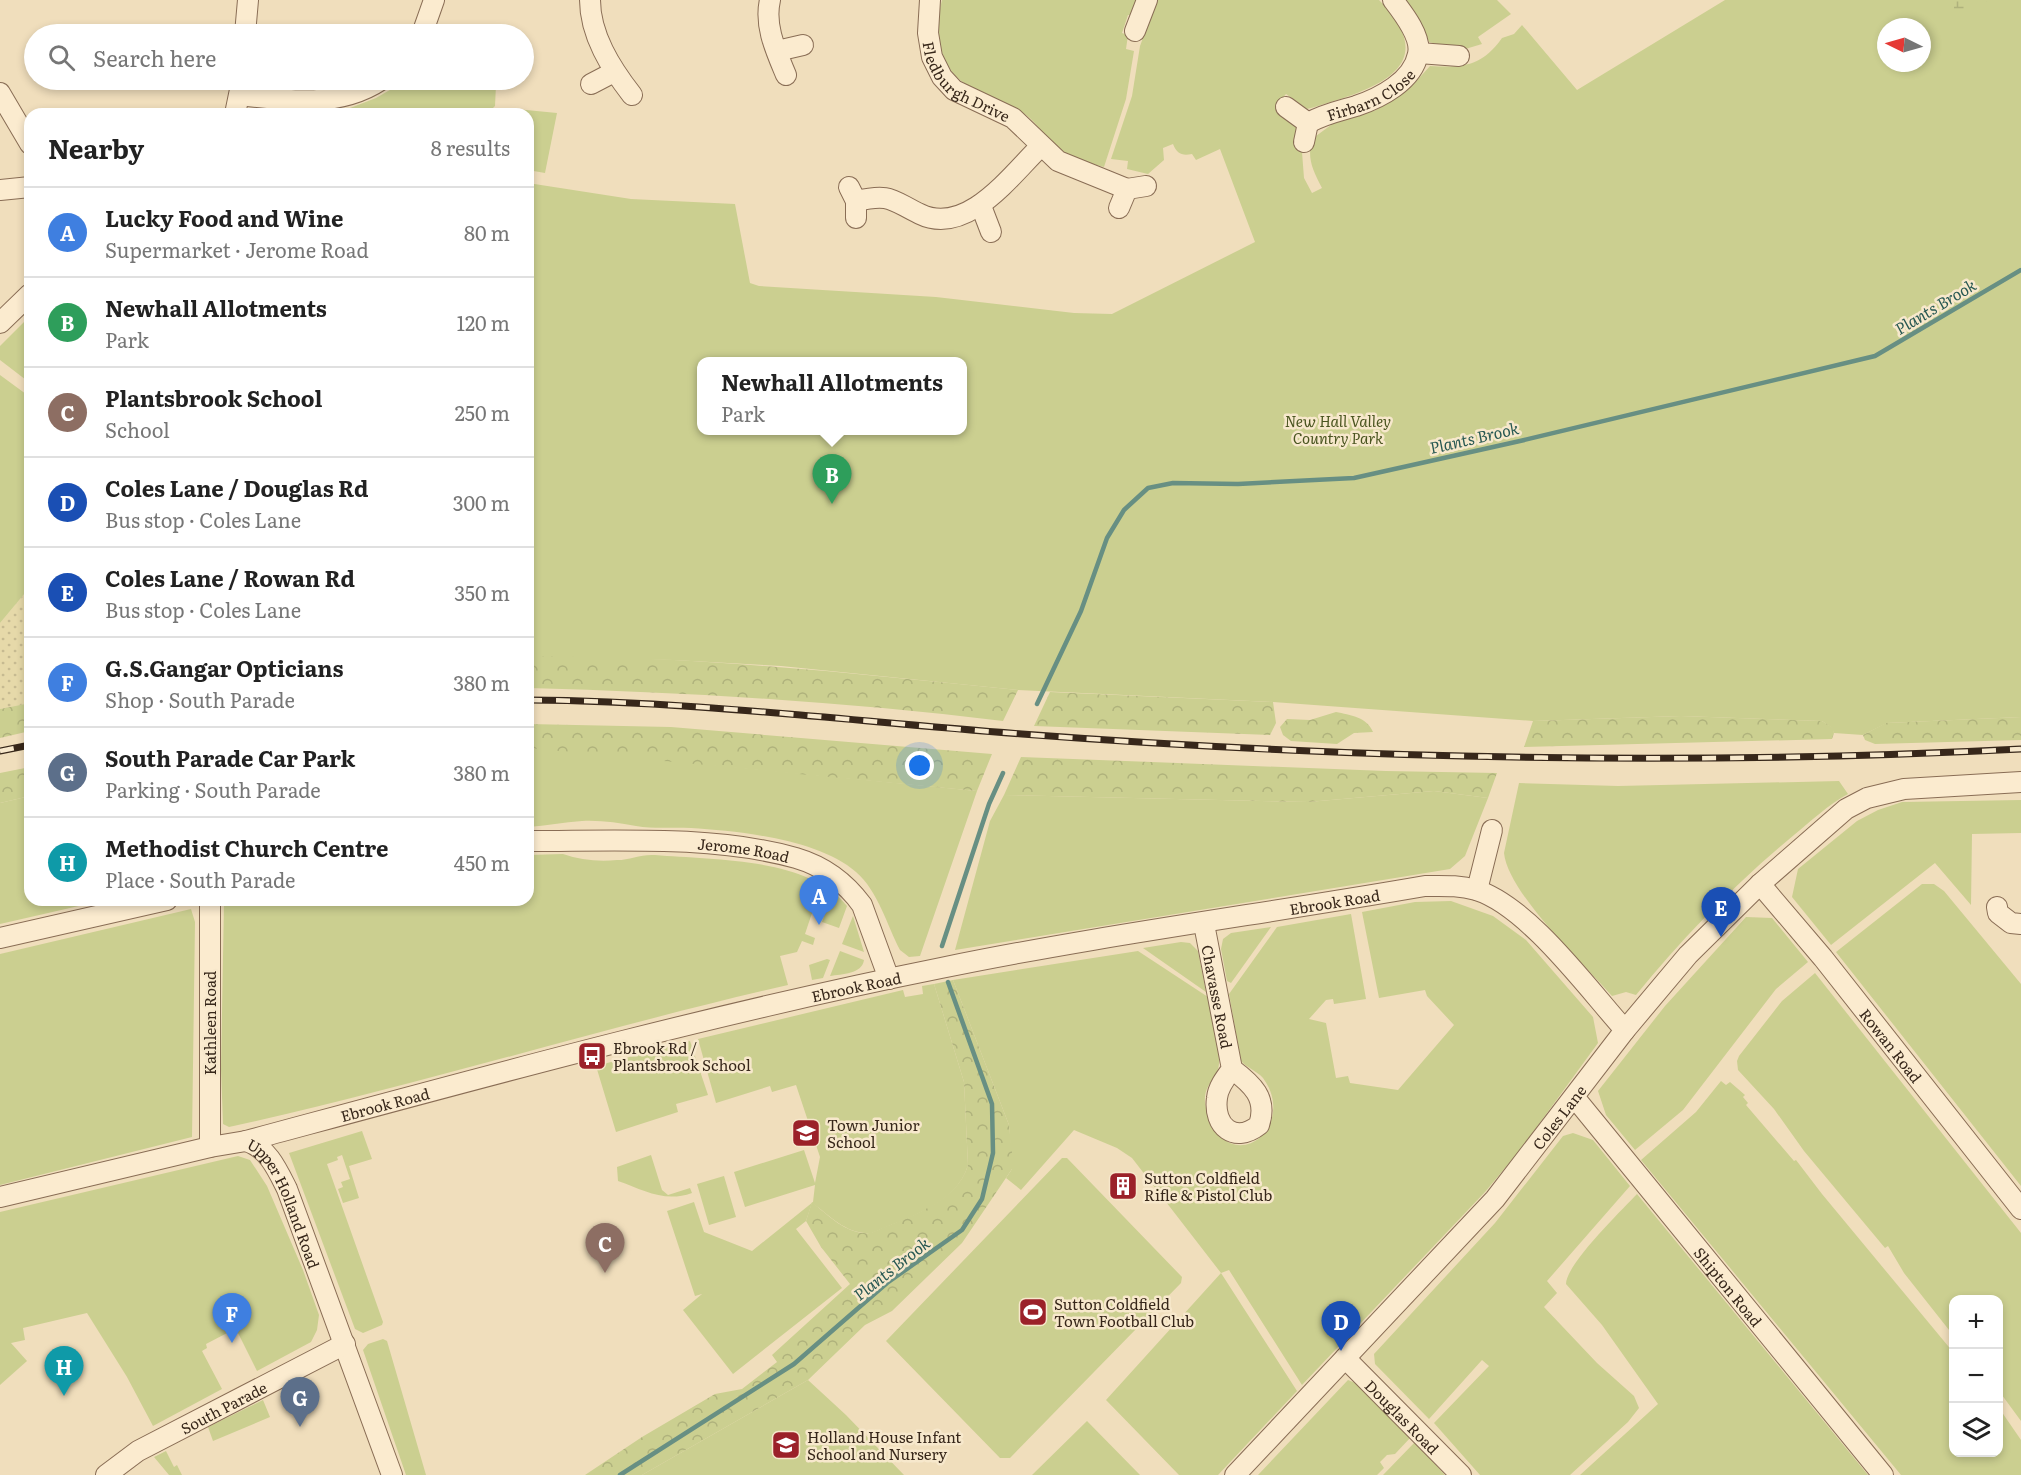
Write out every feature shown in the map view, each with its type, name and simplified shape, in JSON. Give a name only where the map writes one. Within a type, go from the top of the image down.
[{"type":"street","points":[[246,24],[248,0]]},
{"type":"street","points":[[426,24],[434,0]]},
{"type":"street","points":[[590,0],[592,24],[614,72],[632,95]]},
{"type":"street","points":[[770,0],[769,26],[786,75]]},
{"type":"street","name":"Fledburgh Drive","points":[[930,0],[928,33],[932,57],[942,77],[954,90],[969,99],[1013,118],[1040,147],[1058,161],[1136,188],[1119,208]]},
{"type":"street","points":[[1135,31],[1147,0]]},
{"type":"street","name":"Firbarn Close","points":[[1308,123],[1333,111],[1364,102],[1392,88],[1403,79],[1419,53],[1405,16],[1393,0]]},
{"type":"street","points":[[777,51],[803,45]]},
{"type":"street","name":"Firbarn Close","points":[[1419,53],[1459,56]]},
{"type":"street","points":[[591,84],[614,72]]},
{"type":"street","points":[[236,108],[240,90]]},
{"type":"street","points":[[255,90],[339,106],[361,90]]},
{"type":"street","points":[[0,93],[24,134]]},
{"type":"street","name":"Firbarn Close","points":[[1286,106],[1308,123]]},
{"type":"street","name":"Firbarn Close","points":[[1304,142],[1308,123]]},
{"type":"street","points":[[854,202],[888,196],[922,215],[947,218],[981,206],[1040,147]]},
{"type":"street","points":[[0,190],[24,188]]},
{"type":"street","points":[[981,206],[991,232]]},
{"type":"street","points":[[0,323],[24,300]]},
{"type":"street","name":"Coles Lane","points":[[1235,1475],[1495,1199],[1575,1098],[1625,1030],[1688,955],[1760,884],[1845,809],[1867,798],[1904,789],[2021,782]]},
{"type":"street","points":[[1477,890],[1492,830]]},
{"type":"street","name":"Jerome Road","points":[[534,841],[635,840],[731,846],[798,859],[835,877],[856,896],[862,905],[889,979]]},
{"type":"street","name":"Rowan Road","points":[[1760,884],[1823,958],[2021,1209]]},
{"type":"street","name":"Ebrook Road","points":[[246,1141],[620,1042],[889,979],[1065,946],[1425,886],[1456,886],[1477,890],[1524,917],[1625,1030]]},
{"type":"street","points":[[0,938],[141,906]]},
{"type":"street","name":"Kathleen Road","points":[[210,906],[210,1147]]},
{"type":"street","points":[[1998,907],[1998,913],[2005,920],[2021,924]]},
{"type":"street","name":"Chavasse Road","points":[[1204,924],[1232,1069]]},
{"type":"street","name":"Shipton Road","points":[[1575,1098],[1883,1475]]},
{"type":"street","name":"Upper Holland Road","points":[[0,1197],[210,1147],[246,1141],[258,1144],[287,1189],[392,1475]]},
{"type":"street","name":"South Parade","points":[[106,1475],[138,1451],[345,1344]]},
{"type":"street","name":"Douglas Road","points":[[1346,1358],[1461,1475]]},
{"type":"shaded area","points":[[24,594],[24,704],[0,709],[0,623]]},
{"type":"green space","points":[[942,0],[1140,0],[1134,15],[1128,15],[1122,33],[1128,35],[1126,49],[1134,51],[1126,99],[1104,167],[1079,160],[1062,152],[1026,115],[971,88],[955,75],[948,67],[940,46],[938,23]]},
{"type":"green space","name":"New Hall Valley Country Park","points":[[1157,0],[1379,0],[1398,24],[1405,44],[1403,60],[1392,74],[1355,94],[1311,108],[1307,109],[1286,94],[1276,106],[1290,123],[1295,120],[1300,130],[1296,133],[1294,146],[1299,147],[1302,152],[1304,178],[1312,193],[1322,188],[1311,161],[1310,148],[1314,133],[1316,136],[1331,125],[1328,120],[1365,114],[1364,109],[1373,106],[1374,111],[1395,99],[1393,96],[1407,84],[1411,87],[1430,66],[1462,65],[1479,60],[1502,38],[1514,34],[1522,25],[1577,90],[1725,0],[2021,0],[2021,717],[1887,723],[1863,735],[1834,733],[1832,728],[1822,721],[1681,716],[1533,721],[1273,702],[1018,690],[781,666],[673,660],[534,657],[534,184],[631,199],[735,204],[750,283],[759,286],[936,297],[1074,313],[1112,314],[1255,242],[1220,149],[1196,160],[1192,154],[1178,152],[1173,144],[1163,148],[1164,160],[1148,174],[1127,169],[1128,161],[1111,159],[1132,96],[1140,46]]},
{"type":"green space","points":[[1402,0],[1497,0],[1511,14],[1478,37],[1482,44],[1462,50],[1429,42],[1423,28]]},
{"type":"green space","points":[[1954,0],[1989,0],[1954,20]]},
{"type":"green space","points":[[390,90],[496,90],[493,108],[350,108]]},
{"type":"green space","points":[[534,111],[557,113],[545,173],[534,171]]},
{"type":"green space","points":[[24,322],[24,378],[0,360],[0,346]]},
{"type":"green space","points":[[0,375],[24,393],[24,594],[0,623]]},
{"type":"green space","points":[[534,657],[712,662],[1018,690],[1003,721],[884,708],[647,692],[534,688]]},
{"type":"green space","points":[[1050,692],[1273,702],[1276,723],[1270,735],[1034,726]]},
{"type":"green space","points":[[24,704],[24,732],[0,738],[0,709]]},
{"type":"green space","points":[[1336,712],[1362,720],[1373,732],[1354,733],[1337,744],[1291,741],[1283,735],[1280,727],[1287,719],[1310,720]]},
{"type":"green space","points":[[1681,716],[1822,721],[1833,728],[1834,733],[1832,739],[1524,747],[1533,721]]},
{"type":"green space","points":[[2021,717],[2021,740],[1875,744],[1865,740],[1863,735],[1886,723]]},
{"type":"green space","points":[[534,724],[671,727],[992,754],[977,791],[534,749]]},
{"type":"green space","points":[[534,748],[977,791],[920,956],[909,957],[900,950],[876,898],[864,880],[840,861],[821,852],[800,844],[732,831],[649,827],[603,821],[534,826]]},
{"type":"green space","points":[[1021,757],[1497,773],[1488,798],[1434,791],[1308,802],[1004,795]]},
{"type":"green space","points":[[24,768],[24,797],[0,803],[0,773]]},
{"type":"green space","points":[[1839,781],[1848,794],[1813,819],[1731,891],[1672,952],[1636,995],[1626,992],[1612,996],[1566,947],[1518,888],[1504,853],[1519,783],[1618,786]]},
{"type":"green space","points":[[1434,791],[1488,798],[1465,856],[1450,869],[955,950],[990,821],[1004,795],[1308,802]]},
{"type":"green space","points":[[24,797],[24,906],[79,906],[0,924],[0,803]]},
{"type":"green space","points":[[2021,800],[2021,833],[1972,834],[1971,905],[1935,863],[1831,945],[1792,897],[1798,869],[1857,821],[1878,810],[1902,802]]},
{"type":"green space","points":[[563,854],[596,861],[655,855],[758,864],[809,878],[830,890],[847,906],[839,928],[822,922],[827,908],[815,904],[805,934],[815,938],[813,945],[802,941],[797,952],[780,956],[788,985],[299,1111],[229,1127],[223,1124],[221,1069],[224,906],[534,906],[534,855]]},
{"type":"green space","points":[[1922,884],[1934,884],[1944,891],[2021,984],[2021,1186],[1836,952]]},
{"type":"green space","points":[[1451,901],[1493,916],[1526,940],[1593,1017],[1598,1043],[1520,1150],[1485,1192],[1302,1385],[1229,1270],[1221,1273],[1132,1158],[1117,1148],[1074,1130],[1021,1190],[1006,1178],[1012,1169],[1009,1125],[953,980],[1138,951],[1208,997],[1219,1061],[1217,1073],[1206,1093],[1206,1108],[1216,1131],[1229,1142],[1243,1145],[1256,1140],[1267,1130],[1273,1114],[1272,1097],[1263,1078],[1241,1061],[1229,994],[1277,927],[1351,914],[1366,999],[1334,1004],[1333,999],[1326,1000],[1309,1019],[1326,1023],[1336,1078],[1348,1076],[1350,1083],[1398,1090],[1454,1025],[1427,996],[1425,990],[1379,998],[1362,912],[1415,902]]},
{"type":"green space","points":[[191,909],[195,922],[192,1137],[0,1185],[0,954]]},
{"type":"green space","points":[[853,916],[864,952],[842,944]]},
{"type":"green space","points":[[1746,917],[1772,918],[1808,962],[1776,989],[1683,1110],[1635,1150],[1606,1115],[1598,1091],[1665,1006]]},
{"type":"green space","points":[[1271,927],[1231,983],[1227,981],[1221,949],[1223,939],[1231,933]]},
{"type":"green space","points":[[1181,942],[1190,943],[1198,951],[1206,992],[1143,948]]},
{"type":"green space","points":[[840,951],[864,960],[856,971],[830,976]]},
{"type":"green space","points":[[830,960],[823,978],[812,980],[809,965]]},
{"type":"green space","points":[[1815,973],[2021,1233],[2021,1421],[2003,1396],[2003,1295],[1949,1295],[1949,1330],[1904,1273],[1888,1246],[1885,1248],[1804,1151],[1774,1109],[1738,1070],[1739,1056],[1782,1001]]},
{"type":"green space","points":[[953,980],[1009,1125],[1012,1153],[1012,1169],[962,1243],[892,1311],[865,1325],[808,1380],[642,1475],[585,1475],[642,1437],[715,1394],[742,1389],[777,1362],[772,1355],[850,1284],[821,1247],[806,1221],[812,1202],[847,1228],[862,1233],[871,1233],[928,1208],[953,1190],[962,1179],[968,1165],[964,1082],[934,984]]},
{"type":"green space","points":[[934,984],[964,1082],[968,1165],[962,1179],[953,1190],[928,1208],[872,1233],[847,1228],[812,1203],[806,1221],[796,1229],[842,1288],[733,1374],[683,1310],[702,1294],[695,1296],[667,1211],[694,1202],[704,1232],[752,1251],[813,1202],[815,1185],[745,1207],[734,1172],[804,1150],[815,1183],[820,1157],[796,1085],[772,1092],[770,1086],[716,1103],[698,1039],[903,990],[905,997],[923,994],[922,986]]},
{"type":"green space","points":[[690,1041],[708,1095],[676,1104],[678,1112],[616,1132],[596,1066]]},
{"type":"green space","points":[[1721,1081],[1726,1085],[1730,1082],[1745,1095],[1743,1097],[1748,1103],[1746,1105],[1794,1161],[1796,1160],[1949,1347],[1949,1457],[2003,1457],[2003,1414],[2021,1440],[2021,1475],[1901,1475],[1641,1160],[1696,1112]]},
{"type":"green space","points":[[362,1131],[372,1159],[349,1166],[359,1198],[343,1203],[338,1189],[343,1187],[341,1182],[350,1179],[342,1155],[337,1157],[338,1160],[327,1164],[383,1322],[382,1325],[363,1333],[355,1329],[289,1153]]},
{"type":"green space","points":[[1573,1133],[1593,1140],[1630,1186],[1547,1281],[1557,1293],[1544,1307],[1597,1363],[1634,1396],[1639,1408],[1628,1422],[1570,1475],[1480,1475],[1434,1423],[1489,1366],[1482,1360],[1429,1419],[1375,1364],[1374,1354],[1495,1223],[1563,1136]]},
{"type":"green space","points":[[651,1155],[662,1190],[668,1195],[690,1188],[692,1193],[682,1196],[663,1196],[618,1181],[617,1167]]},
{"type":"green space","points":[[238,1156],[250,1160],[267,1186],[303,1270],[319,1315],[317,1330],[311,1342],[257,1371],[238,1333],[233,1335],[231,1331],[206,1344],[207,1348],[202,1351],[222,1389],[153,1426],[127,1377],[87,1313],[23,1328],[25,1340],[11,1343],[27,1361],[0,1385],[0,1212]]},
{"type":"green space","name":"Sutton Coldfield Town Football Club","points":[[1062,1158],[1067,1158],[1182,1277],[1181,1283],[1010,1458],[1000,1458],[886,1341]]},
{"type":"green space","points":[[724,1176],[736,1217],[709,1225],[697,1184]]},
{"type":"green space","points":[[1637,1194],[1868,1475],[1580,1475],[1658,1404],[1602,1325],[1566,1284],[1568,1275],[1585,1251]]},
{"type":"green space","points":[[1221,1273],[1297,1391],[1218,1475],[1179,1475],[1106,1400]]},
{"type":"green space","points":[[383,1339],[387,1341],[426,1475],[406,1475],[363,1350],[368,1344]]},
{"type":"green space","name":"Holland House Infant School and Nursery","points":[[808,1380],[846,1415],[904,1475],[642,1475]]},
{"type":"green space","points":[[1348,1380],[1358,1384],[1411,1437],[1395,1454],[1387,1455],[1380,1462],[1384,1468],[1377,1475],[1258,1475]]},
{"type":"green space","points":[[263,1400],[270,1417],[213,1441],[208,1427]]},
{"type":"green space","points":[[1087,1421],[1140,1475],[1032,1475]]},
{"type":"green space","points":[[1415,1442],[1445,1475],[1383,1475]]},
{"type":"green space","points":[[166,1451],[174,1467],[177,1465],[182,1475],[169,1475],[154,1457]]},
{"type":"waterway","name":"Plants Brook","points":[[1037,704],[1081,611],[1107,538],[1124,510],[1148,488],[1173,483],[1238,484],[1354,478],[1520,441],[1875,356],[2021,270]]},
{"type":"waterway","name":"Plants Brook","points":[[942,946],[989,804],[1003,773]]},
{"type":"waterway","name":"Plants Brook","points":[[620,1475],[794,1364],[887,1283],[962,1230],[982,1199],[993,1153],[992,1104],[948,982]]},
{"type":"railway","points":[[534,700],[714,708],[1147,743],[1396,754],[1647,758],[1772,757],[2021,749]]},
{"type":"railway","points":[[0,751],[24,746]]},
{"type":"place","name":"Newhall Allotments","points":[[832,504]]},
{"type":"place","name":"Lucky Food and Wine","points":[[819,925]]},
{"type":"place","name":"Coles Lane / Rowan Rd","points":[[1721,937]]},
{"type":"place","name":"Ebrook Rd / Plantsbrook School","points":[[592,1056]]},
{"type":"place","name":"Town Junior School","points":[[806,1133]]},
{"type":"place","name":"Sutton Coldfield Rifle & Pistol Club","points":[[1123,1186]]},
{"type":"place","name":"Plantsbrook School","points":[[605,1273]]},
{"type":"place","name":"Sutton Coldfield Town Football Club","points":[[1033,1312]]},
{"type":"place","name":"G.S.Gangar Opticians","points":[[232,1343]]},
{"type":"place","name":"Coles Lane / Douglas Rd","points":[[1341,1351]]},
{"type":"place","name":"Methodist Church Centre","points":[[64,1396]]},
{"type":"place","name":"South Parade Car Park","points":[[300,1427]]},
{"type":"place","name":"Holland House Infant School and Nursery","points":[[786,1445]]}]
